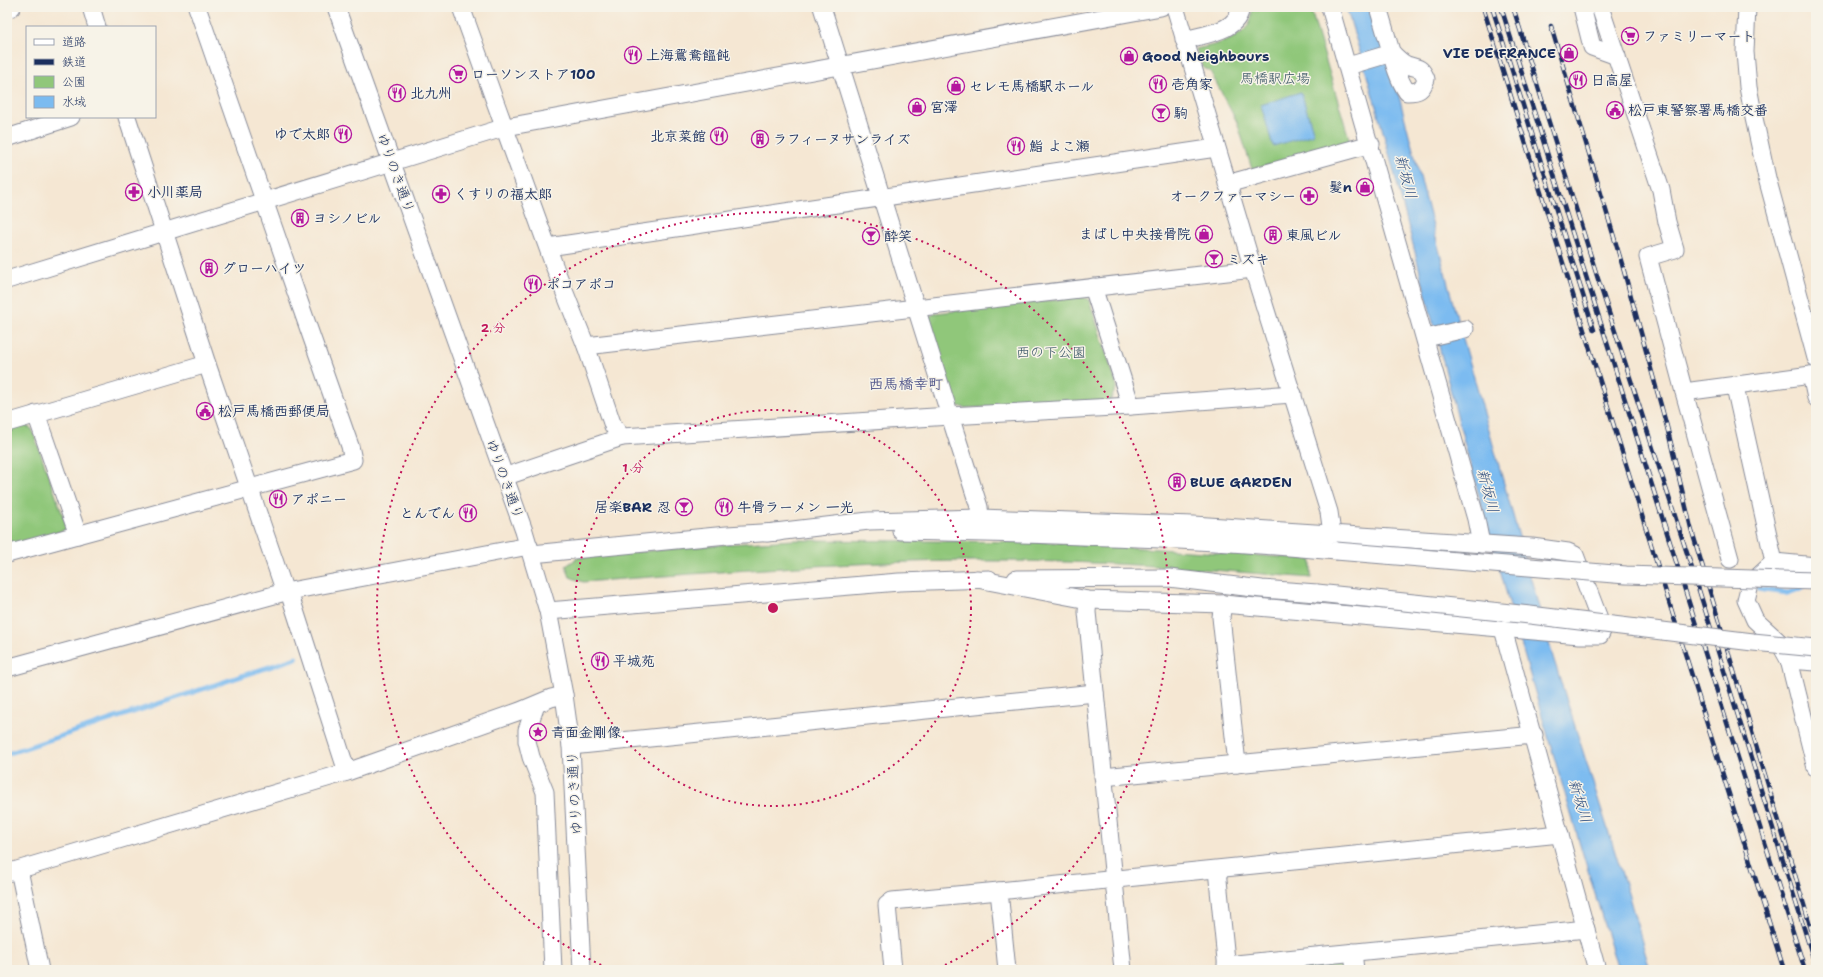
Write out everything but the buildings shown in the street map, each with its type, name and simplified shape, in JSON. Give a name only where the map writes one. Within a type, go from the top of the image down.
[{"type":"street","points":[[7,8],[12,7]]},
{"type":"street","points":[[91,7],[97,26]]},
{"type":"street","points":[[7,554],[353,460],[350,446],[297,298],[266,201],[197,7]]},
{"type":"street","name":"ゆりのき通り","points":[[336,7],[530,550],[548,611],[572,746],[582,970]]},
{"type":"street","points":[[461,7],[506,127],[548,247],[586,346],[613,426],[622,437]]},
{"type":"street","points":[[822,7],[979,508],[980,518]]},
{"type":"street","points":[[7,280],[506,127],[1161,7]]},
{"type":"street","points":[[1175,7],[1253,269],[1330,512],[1332,533]]},
{"type":"street","points":[[1184,40],[1228,27],[1235,23],[1240,15],[1241,7]]},
{"type":"street","points":[[1330,7],[1426,338],[1476,519],[1481,544]]},
{"type":"street","points":[[1348,66],[1392,53],[1378,7]]},
{"type":"street","points":[[1582,7],[1592,47],[1616,56]]},
{"type":"street","points":[[1600,7],[1661,190],[1667,222],[1675,249],[1648,257],[1730,559]]},
{"type":"street","points":[[1746,7],[1745,52],[1748,87],[1754,118],[1767,178],[1816,358]]},
{"type":"street","points":[[7,138],[68,118]]},
{"type":"street","points":[[127,118],[207,364],[287,592],[347,772]]},
{"type":"street","points":[[1227,184],[1370,144]]},
{"type":"street","points":[[548,247],[1216,148]]},
{"type":"street","points":[[586,346],[1253,269]]},
{"type":"street","points":[[1093,287],[1131,406]]},
{"type":"street","points":[[1426,338],[1465,329]]},
{"type":"street","points":[[7,422],[207,364]]},
{"type":"street","points":[[1684,392],[1735,387],[1813,376],[1816,398]]},
{"type":"street","points":[[1735,387],[1774,562]]},
{"type":"street","points":[[504,477],[622,437],[1131,406],[1293,394]]},
{"type":"street","points":[[36,414],[78,535]]},
{"type":"street","points":[[7,668],[287,592],[530,550],[767,533],[869,521],[980,518],[1193,525],[1332,533],[1532,547],[1568,552],[1575,555],[1603,629],[1600,636],[1503,629],[1223,604],[1088,600],[977,579]]},
{"type":"street","points":[[767,533],[893,531],[1018,534],[1269,545],[1626,575],[1816,581]]},
{"type":"street","points":[[1816,566],[1774,562],[1750,584],[1749,607],[1762,628],[1779,642],[1789,660],[1816,768]]},
{"type":"street","points":[[548,611],[898,582],[977,579],[1169,578],[1262,589],[1317,593],[1530,615],[1753,642],[1816,648]]},
{"type":"street","points":[[1088,600],[1087,612],[1122,970]]},
{"type":"street","points":[[1223,604],[1221,617],[1237,764]]},
{"type":"street","points":[[1503,629],[1534,735],[1597,970]]},
{"type":"street","points":[[1789,660],[1816,662]]},
{"type":"street","points":[[572,746],[1095,693]]},
{"type":"street","points":[[40,970],[13,871],[347,772],[536,705],[551,698],[564,695]]},
{"type":"street","points":[[536,705],[527,730],[527,741],[531,757],[545,792],[553,970]]},
{"type":"street","points":[[1103,777],[1534,735]]},
{"type":"street","points":[[893,970],[887,905],[892,901],[1217,870],[1560,834]]},
{"type":"street","points":[[1217,870],[1227,967],[1353,952],[1586,929]]},
{"type":"street","points":[[999,891],[1007,970]]},
{"type":"street","points":[[1353,952],[1355,970]]},
{"type":"green space","name":"馬橋駅広場","points":[[1252,7],[1310,7],[1351,145],[1252,169],[1237,122],[1210,71],[1202,67],[1196,49],[1224,42],[1241,33],[1248,26],[1251,18]]},
{"type":"green space","name":"西の下公園","points":[[1083,297],[1089,300],[1117,386],[1110,401],[965,408],[952,404],[928,324],[930,316],[936,313]]},
{"type":"green space","points":[[24,425],[32,429],[67,527],[65,530],[7,548],[7,429]]},
{"type":"green space","points":[[794,540],[1050,542],[1311,559],[1311,578],[1117,564],[1039,561],[948,561],[791,567],[583,582],[570,577],[566,566],[579,557]]},
{"type":"green space","points":[[1342,962],[1347,970],[1262,970]]},
{"type":"water","name":"新坂川","points":[[1346,7],[1371,7],[1395,81],[1453,303],[1553,657],[1628,893],[1650,970],[1618,970],[1499,569],[1378,113]]},
{"type":"water","points":[[1301,92],[1314,134],[1273,146],[1261,105]]},
{"type":"waterway","points":[[1758,589],[1788,593],[1802,588]]},
{"type":"waterway","points":[[7,754],[296,658]]},
{"type":"railway","points":[[1483,7],[1784,970]]},
{"type":"railway","points":[[1492,7],[1594,330]]},
{"type":"railway","points":[[1501,7],[1805,970]]},
{"type":"railway","points":[[1513,7],[1598,279],[1698,587],[1816,967]]},
{"type":"railway","points":[[1551,26],[1622,264],[1667,427],[1691,528],[1816,945]]},
{"type":"place","name":"ファミリーマート","points":[[1630,36]]},
{"type":"place","name":"VIE DE FRANCE","points":[[1569,53]]},
{"type":"place","name":"上海鴛鴦饂飩","points":[[633,55]]},
{"type":"place","name":"Good Neighbours","points":[[1129,56]]},
{"type":"place","name":"ローソンストア100","points":[[458,74]]},
{"type":"place","name":"日高屋","points":[[1578,80]]},
{"type":"place","name":"壱角家","points":[[1158,84]]},
{"type":"place","name":"セレモ馬橋駅ホール","points":[[956,86]]},
{"type":"place","name":"北九州","points":[[397,93]]},
{"type":"place","name":"宮澤","points":[[917,107]]},
{"type":"place","name":"松戸東警察署馬橋交番","points":[[1615,110]]},
{"type":"place","name":"駒","points":[[1161,113]]},
{"type":"place","name":"ゆで太郎","points":[[343,134]]},
{"type":"place","name":"北京菜館","points":[[719,136]]},
{"type":"place","name":"ラフィーヌサンライズ","points":[[760,139]]},
{"type":"place","name":"鮨 よこ瀬","points":[[1016,146]]},
{"type":"place","name":"髪n","points":[[1365,187]]},
{"type":"place","name":"小川薬局","points":[[134,192]]},
{"type":"place","name":"くすりの福太郎","points":[[441,194]]},
{"type":"place","name":"オークファーマシー","points":[[1309,196]]},
{"type":"place","name":"ヨシノビル","points":[[300,218]]},
{"type":"place","name":"まばし中央接骨院","points":[[1204,234]]},
{"type":"place","name":"東風ビル","points":[[1273,235]]},
{"type":"place","name":"酔笑","points":[[871,236]]},
{"type":"place","name":"ミズキ","points":[[1214,259]]},
{"type":"place","name":"グローハイツ","points":[[209,268]]},
{"type":"place","name":"ポコアポコ","points":[[533,284]]},
{"type":"place","name":"松戸馬橋西郵便局","points":[[205,411]]},
{"type":"place","name":"BLUE GARDEN","points":[[1177,482]]},
{"type":"place","name":"アポニー","points":[[278,499]]},
{"type":"place","name":"居楽BAR 忍","points":[[684,507]]},
{"type":"place","name":"牛骨ラーメン 一光","points":[[724,507]]},
{"type":"place","name":"とんでん","points":[[468,513]]},
{"type":"place","name":"平城苑","points":[[600,661]]},
{"type":"place","name":"青面金剛像","points":[[538,732]]},
{"type":"district","name":"西馬橋幸町","points":[[906,384]]}]
